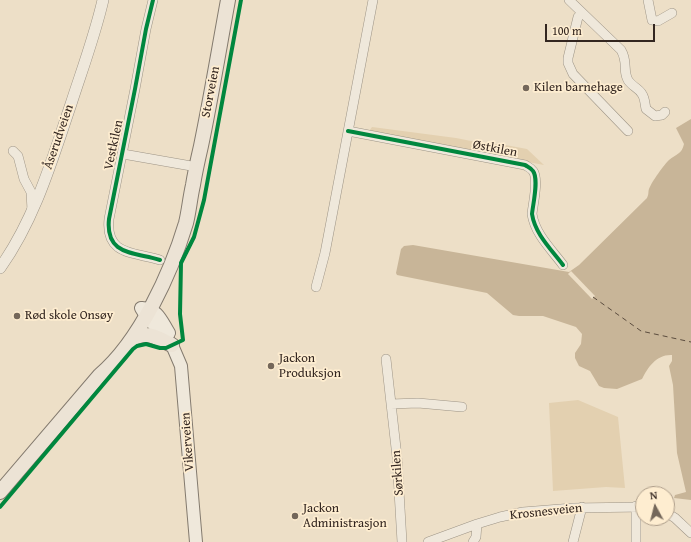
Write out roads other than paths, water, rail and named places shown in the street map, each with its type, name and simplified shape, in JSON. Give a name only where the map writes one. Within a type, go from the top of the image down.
[{"type":"main road","name":"Storveien","points":[[146,311],[193,184],[228,0]]},
{"type":"main road","points":[[0,492],[132,339],[146,311]]},
{"type":"main road","points":[[100,375],[104,365],[146,311]]},
{"type":"main road","name":"Vikerveien","points":[[146,311],[172,345],[179,358],[182,372],[196,542]]},
{"type":"main road","points":[[132,339],[148,334],[172,345]]},
{"type":"street","name":"Åserudveien","points":[[0,268],[24,228],[39,196],[89,48],[103,0]]},
{"type":"street","name":"Vestkilen","points":[[153,0],[146,29],[108,229],[113,243],[118,248],[133,254],[148,256],[160,260]]},
{"type":"street","points":[[316,287],[325,253],[373,0]]},
{"type":"street","points":[[569,0],[621,50],[626,61],[627,79],[629,83],[641,93],[646,109],[655,116],[662,115],[665,112]]},
{"type":"street","points":[[648,0],[652,20],[658,21],[672,14]]},
{"type":"street","points":[[582,13],[578,17],[568,58],[570,68],[573,74],[628,131]]},
{"type":"street","name":"Østkilen","points":[[348,131],[525,165],[530,168],[534,171],[536,177],[532,214],[533,219],[540,235],[563,265]]},
{"type":"street","points":[[13,151],[18,156],[24,180],[32,192],[32,211]]},
{"type":"street","points":[[123,154],[197,167]]},
{"type":"street","name":"Sørkilen","points":[[386,359],[398,477],[402,542]]},
{"type":"street","points":[[391,404],[418,403],[462,407]]},
{"type":"street","points":[[573,542],[582,507]]},
{"type":"street","name":"Krosnesveien","points":[[428,542],[477,524],[523,512],[582,507],[635,507]]},
{"type":"street","points":[[675,518],[691,533]]},
{"type":"street","points":[[473,542],[476,536],[477,524]]},
{"type":"street","points":[[636,542],[637,526]]},
{"type":"place","name":"Kilen barnehage","points":[[526,88]]},
{"type":"place","name":"Rød skole Onsøy","points":[[17,316]]},
{"type":"place","name":"Jackon Produksjon","points":[[271,366]]},
{"type":"place","name":"Jackon Administrasjon","points":[[295,516]]}]
